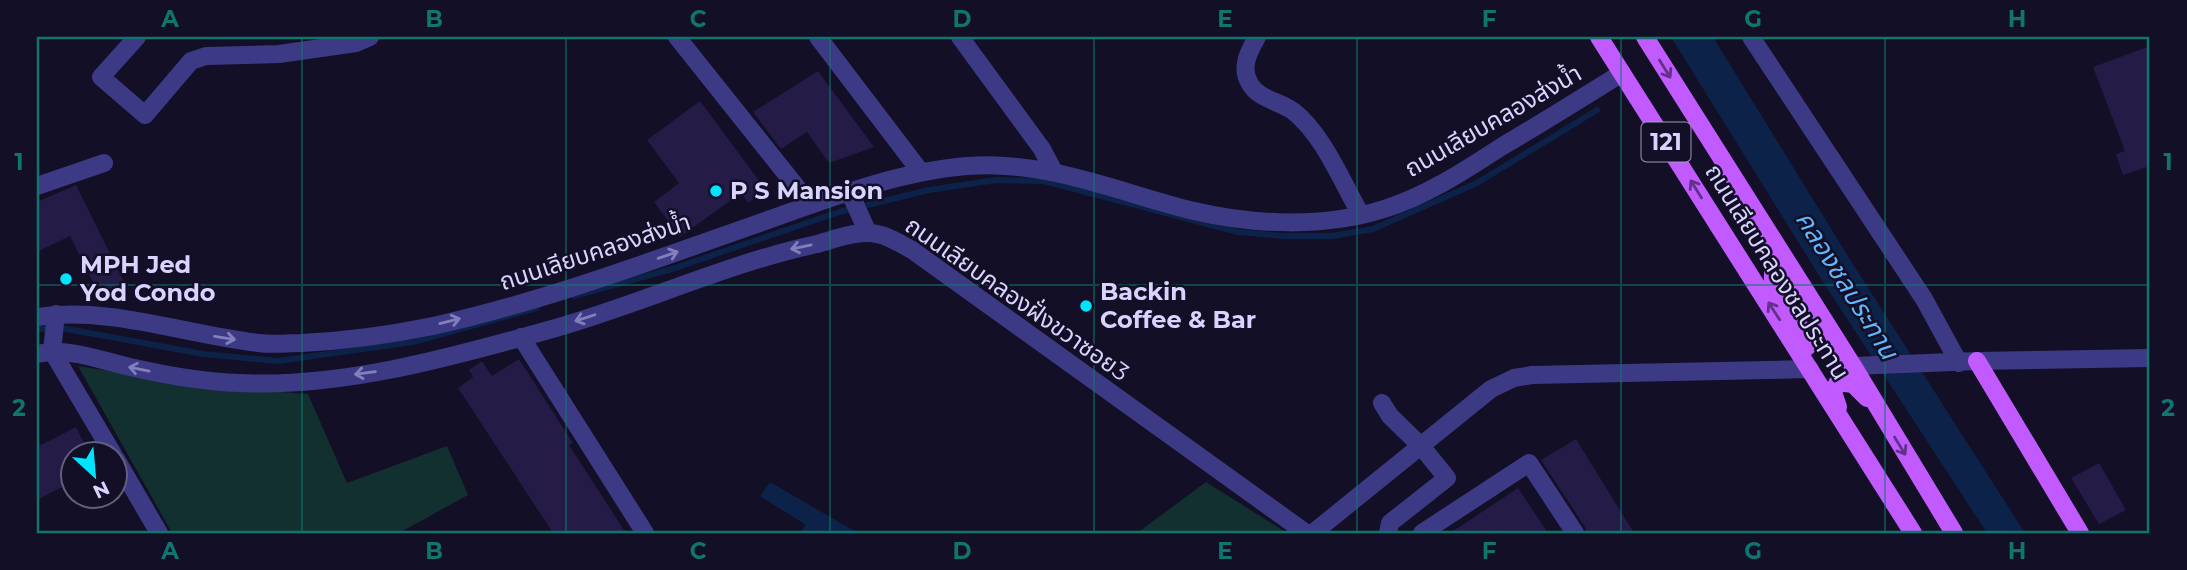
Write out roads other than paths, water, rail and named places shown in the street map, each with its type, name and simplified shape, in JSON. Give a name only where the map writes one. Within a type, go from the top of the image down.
[{"type":"main road","name":"ถนนเลียบคลองชลประทาน","points":[[1600,37],[1913,533]]},
{"type":"main road","name":"ถนนเลียบคลองชลประทาน","points":[[1644,37],[1853,366],[1954,533]]},
{"type":"main road","points":[[1773,239],[1773,282],[1810,344],[1804,349],[1794,342]]},
{"type":"main road","points":[[1968,362],[2080,533]]},
{"type":"main road","points":[[1851,432],[1834,397],[1833,389],[1838,382],[1856,386],[1882,417]]},
{"type":"street","points":[[137,37],[101,77],[145,115],[191,61],[206,56],[279,54],[356,43],[370,37]]},
{"type":"street","points":[[279,54],[294,37]]},
{"type":"street","points":[[677,37],[811,205]]},
{"type":"street","points":[[818,37],[920,171]]},
{"type":"street","points":[[960,37],[1042,149],[1053,170]]},
{"type":"street","points":[[1257,37],[1247,54],[1246,72],[1249,83],[1259,94],[1293,111],[1320,141],[1361,215]]},
{"type":"street","points":[[1751,37],[1968,362]]},
{"type":"street","name":"ถนนเลียบคลองส่งน้ำ","points":[[37,317],[56,314],[100,315],[263,344],[344,341],[433,326],[520,303],[610,276],[811,205],[920,171],[1003,165],[1053,170],[1196,211],[1246,219],[1314,222],[1361,215],[1384,209],[1447,181],[1622,73]]},
{"type":"street","points":[[37,186],[104,163]]},
{"type":"street","points":[[44,352],[83,355],[192,379],[240,384],[297,382],[389,371],[547,331],[789,250],[868,233],[850,193]]},
{"type":"street","name":"ถนนเลียบคลองฝั่งขวาซอย3","points":[[868,233],[892,239],[912,250],[1306,533]]},
{"type":"street","points":[[44,352],[56,314]]},
{"type":"street","points":[[521,337],[645,533]]},
{"type":"street","points":[[44,352],[104,440]]},
{"type":"street","points":[[1853,366],[2150,358]]},
{"type":"street","points":[[1313,533],[1490,389],[1514,378],[1532,375],[1810,369]]},
{"type":"street","points":[[1382,402],[1390,416],[1447,478],[1390,523],[1388,533]]},
{"type":"street","points":[[1422,533],[1529,463],[1575,533]]},
{"type":"street","points":[[130,483],[159,533]]},
{"type":"water","name":"คลองชลประทาน","points":[[1671,37],[1713,37],[1851,261],[2025,533],[1987,533],[1823,282]]},
{"type":"water","points":[[770,482],[858,533],[799,533],[806,525],[760,496]]},
{"type":"waterway","points":[[574,296],[672,269],[839,212],[929,190],[996,180],[1044,181],[1238,232],[1332,236],[1373,229],[1477,183],[1597,110]]},
{"type":"waterway","points":[[37,329],[67,329],[203,354],[278,361],[413,342],[537,308]]},
{"type":"place","name":"P S Mansion","points":[[716,191]]},
{"type":"place","name":"MPH Jed Yod Condo","points":[[66,279]]},
{"type":"place","name":"Backin Coffee & Bar","points":[[1086,306]]}]
